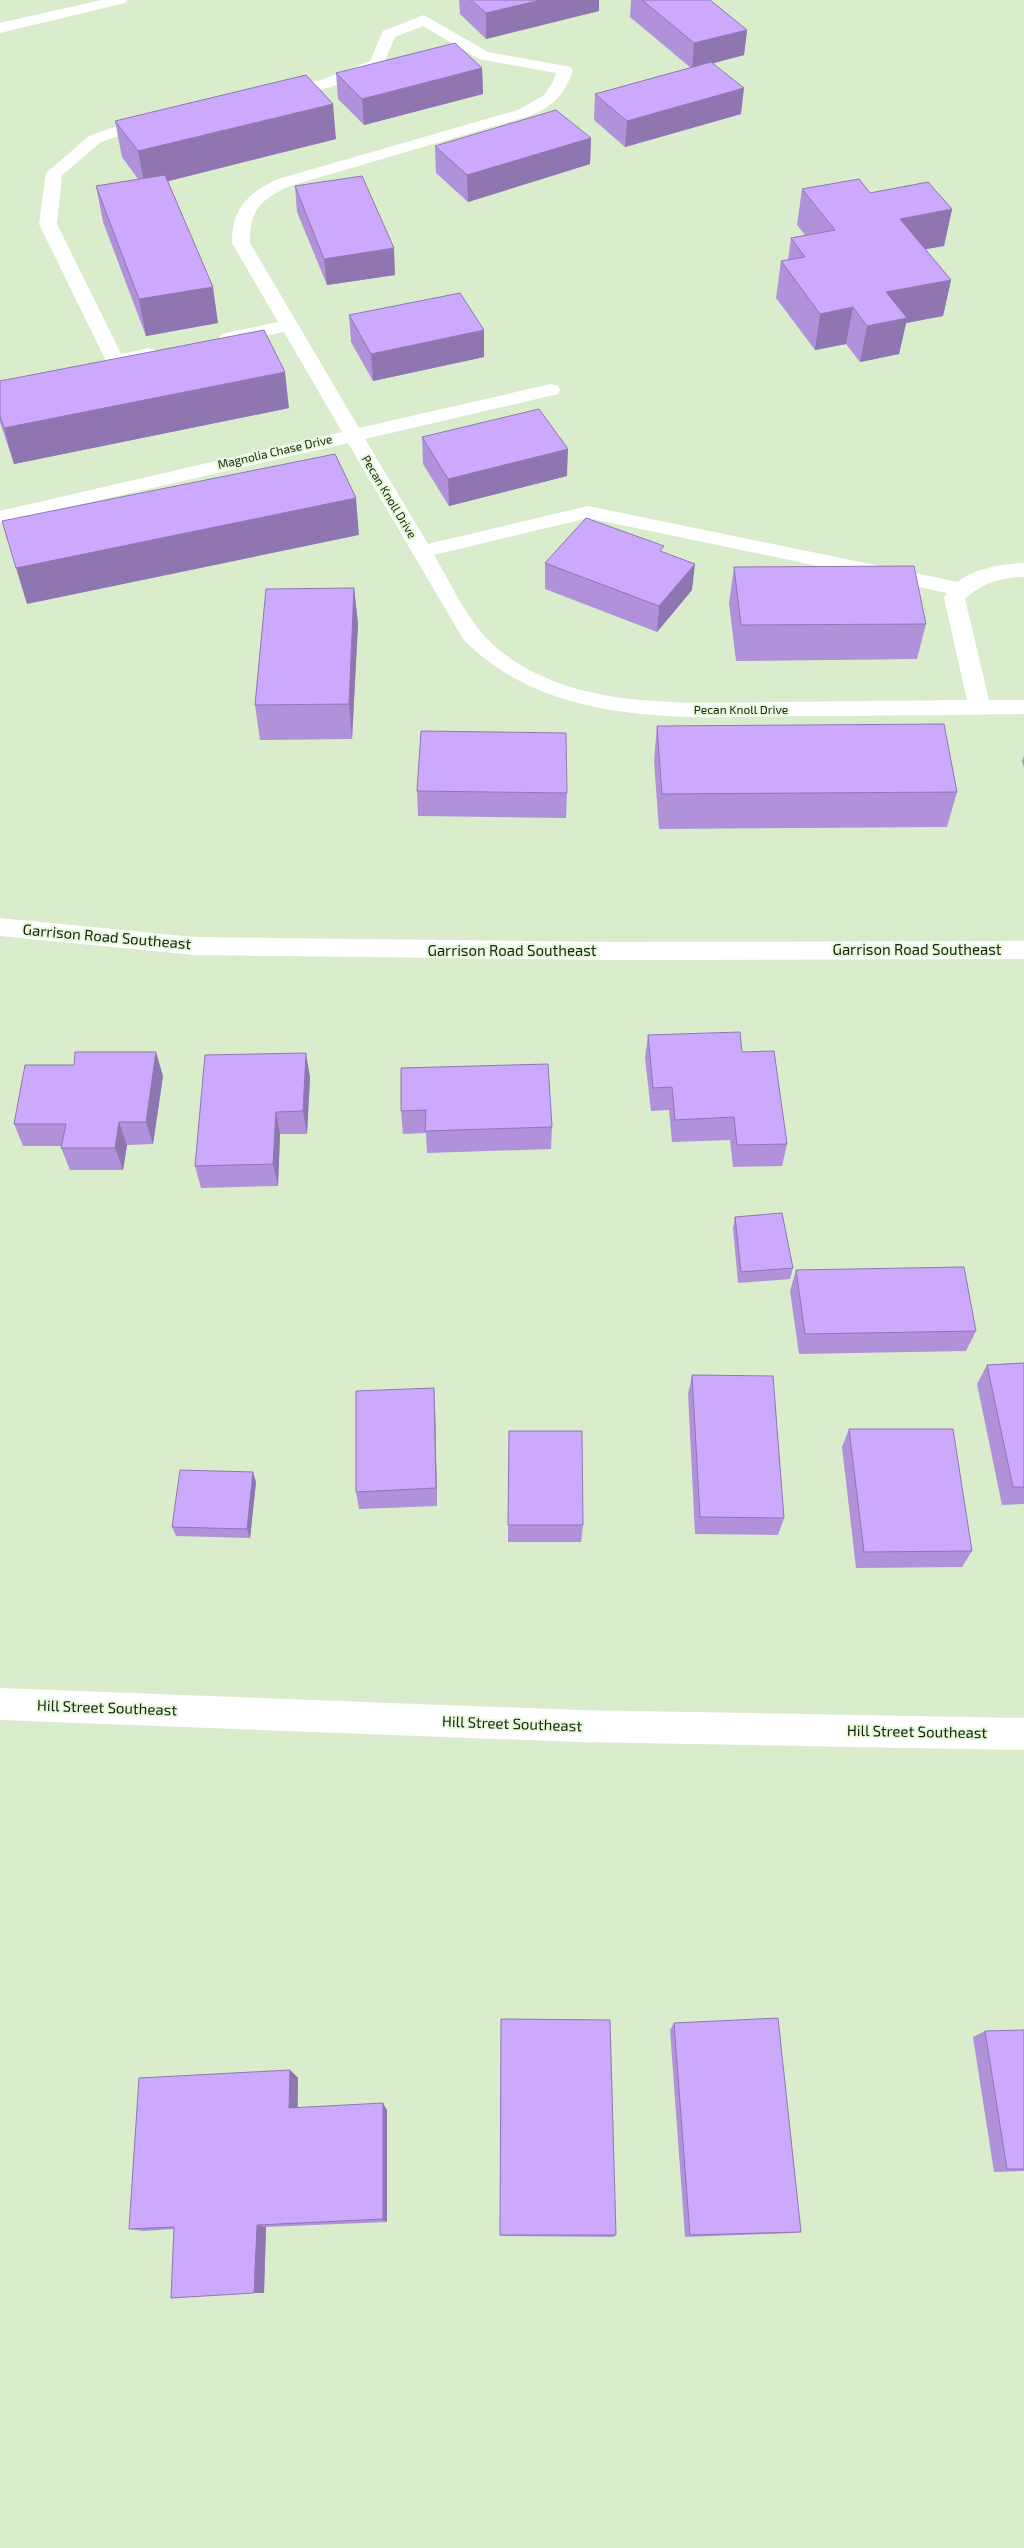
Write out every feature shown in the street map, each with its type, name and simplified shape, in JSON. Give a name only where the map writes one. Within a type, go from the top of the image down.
[{"type":"street","points":[[0,28],[120,0]]},
{"type":"street","name":"Pecan Knoll Drive","points":[[266,95],[324,84],[377,64],[388,34],[424,20],[484,56],[565,70],[562,85],[551,100],[532,110],[501,121],[296,178],[274,186],[258,197],[240,226],[242,243],[470,634],[496,658],[528,677],[567,692],[610,704],[668,710],[1024,708]]},
{"type":"street","points":[[163,351],[115,361],[48,224],[54,173],[95,139],[169,115]]},
{"type":"street","points":[[211,341],[289,325]]},
{"type":"street","name":"Magnolia Chase Drive","points":[[0,517],[352,434],[551,390]]},
{"type":"street","points":[[422,552],[588,512],[962,590]]},
{"type":"street","points":[[980,708],[954,598],[970,582],[1007,570],[1024,570]]},
{"type":"street","name":"Garrison Road Southeast","points":[[0,927],[204,946],[611,951],[1024,950]]},
{"type":"street","name":"Hill Street Southeast","points":[[0,1704],[580,1726],[1024,1734]]},
{"type":"building","points":[[471,0],[541,0],[486,13]]},
{"type":"building","points":[[642,0],[710,0],[747,30],[694,43]]},
{"type":"building","points":[[455,43],[482,68],[362,99],[336,73]]},
{"type":"building","points":[[711,62],[744,88],[627,121],[595,94]]},
{"type":"building","points":[[306,75],[333,104],[138,151],[115,121]]},
{"type":"building","points":[[556,110],[591,138],[467,175],[435,146]]},
{"type":"building","points":[[165,175],[213,287],[139,299],[96,186]]},
{"type":"building","points":[[362,176],[394,248],[324,259],[295,186]]},
{"type":"building","points":[[859,179],[870,193],[928,182],[952,209],[900,219],[951,280],[886,292],[907,318],[867,326],[853,307],[820,314],[781,261],[805,257],[791,238],[835,230],[802,189]]},
{"type":"building","points":[[460,293],[484,330],[371,354],[349,315]]},
{"type":"building","points":[[264,330],[285,372],[4,428],[0,416],[0,381]]},
{"type":"building","points":[[539,409],[568,449],[448,479],[422,437]]},
{"type":"building","points":[[335,454],[356,498],[16,568],[2,521]]},
{"type":"building","points":[[586,518],[664,546],[660,551],[695,564],[659,606],[545,563]]},
{"type":"building","points":[[914,566],[926,624],[741,625],[734,567]]},
{"type":"building","points":[[354,588],[349,704],[255,705],[266,589]]},
{"type":"building","points":[[944,724],[957,792],[662,794],[657,726]]},
{"type":"building","points":[[421,731],[566,733],[567,793],[417,791]]},
{"type":"building","points":[[740,1032],[742,1052],[774,1051],[787,1144],[737,1145],[734,1117],[675,1120],[672,1087],[653,1088],[648,1035]]},
{"type":"building","points":[[75,1052],[156,1052],[146,1122],[119,1122],[115,1148],[61,1148],[66,1124],[14,1124],[25,1065],[74,1065]]},
{"type":"building","points":[[306,1053],[303,1111],[276,1112],[273,1164],[195,1166],[205,1055]]},
{"type":"building","points":[[548,1064],[552,1127],[425,1131],[426,1110],[401,1111],[401,1068]]},
{"type":"building","points":[[782,1213],[793,1268],[741,1272],[735,1217]]},
{"type":"building","points":[[964,1267],[976,1331],[805,1334],[796,1270]]},
{"type":"building","points":[[1024,1363],[1024,1487],[1013,1487],[987,1365]]},
{"type":"building","points":[[692,1375],[773,1376],[784,1518],[700,1517]]},
{"type":"building","points":[[434,1388],[436,1488],[356,1492],[356,1391]]},
{"type":"building","points":[[849,1429],[953,1429],[972,1551],[864,1552]]},
{"type":"building","points":[[509,1431],[582,1431],[583,1525],[508,1525]]},
{"type":"building","points":[[180,1470],[253,1472],[247,1529],[172,1527]]},
{"type":"building","points":[[778,2018],[801,2232],[690,2235],[674,2023]]},
{"type":"building","points":[[501,2019],[610,2020],[616,2235],[500,2235]]},
{"type":"building","points":[[1024,2030],[1024,2169],[1007,2169],[985,2031]]},
{"type":"building","points":[[290,2070],[289,2108],[383,2103],[383,2219],[257,2225],[254,2293],[171,2298],[174,2227],[129,2229],[139,2078]]}]
